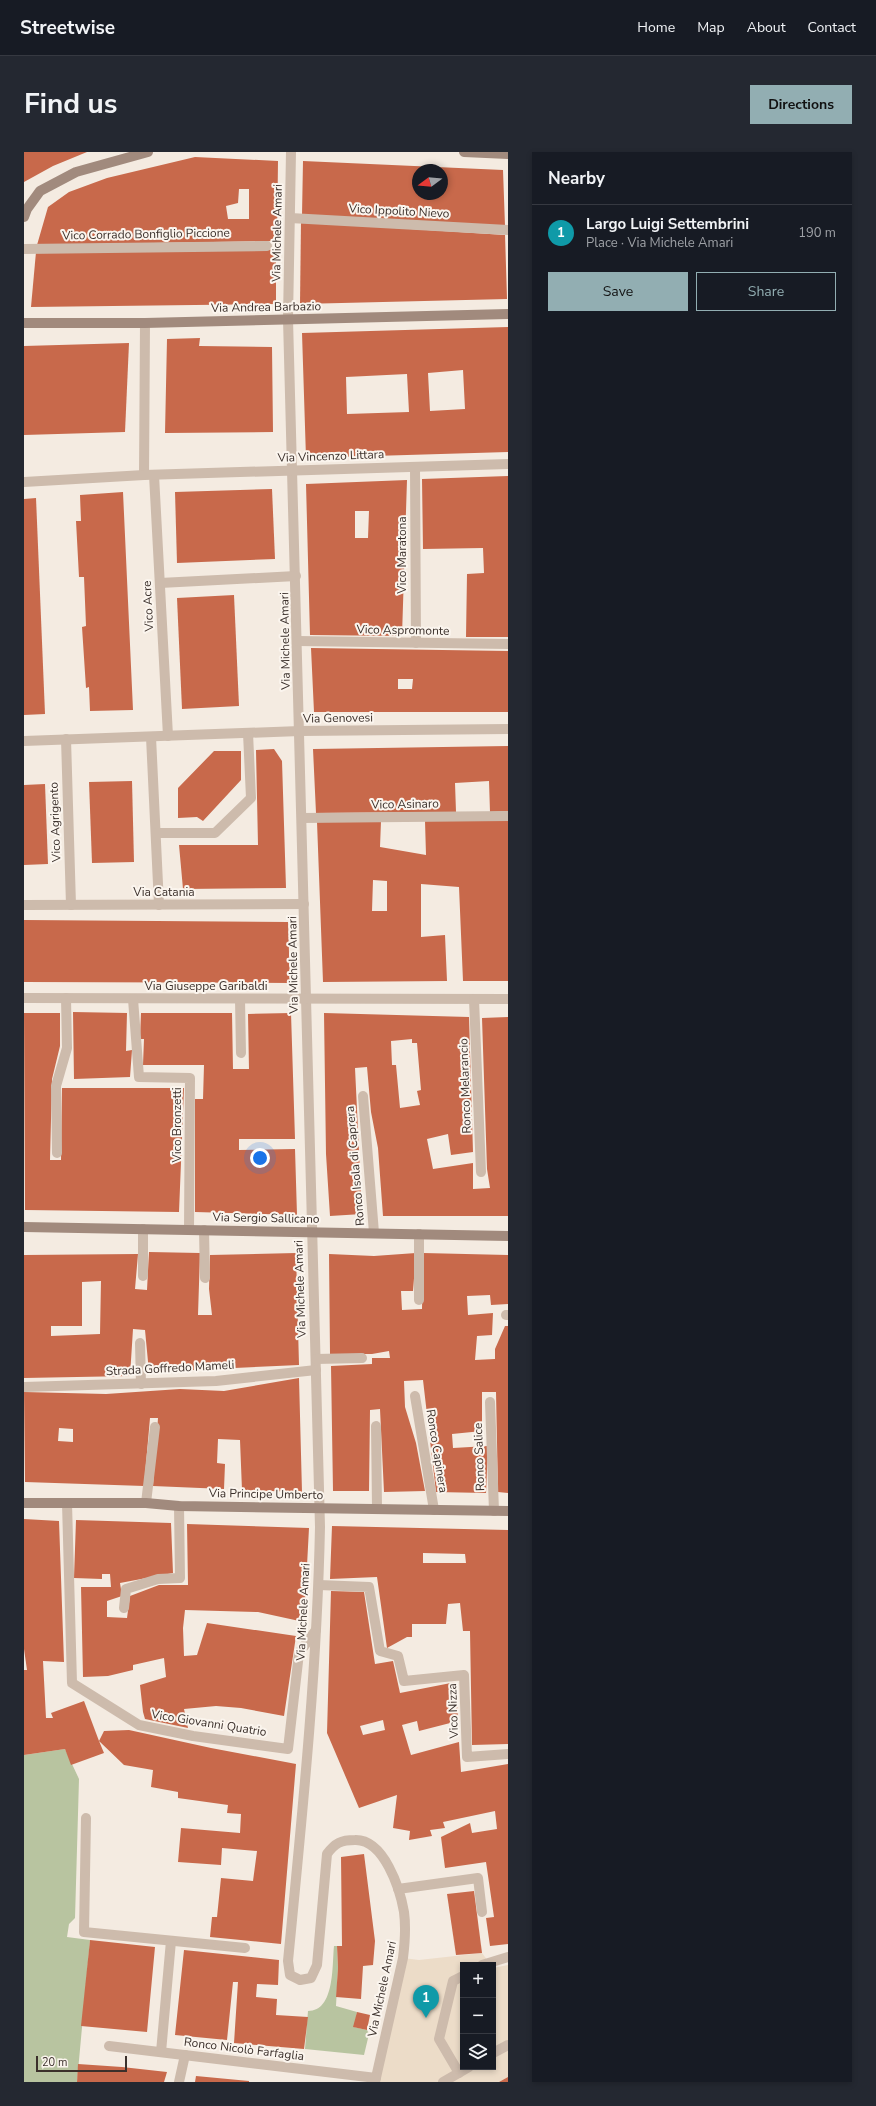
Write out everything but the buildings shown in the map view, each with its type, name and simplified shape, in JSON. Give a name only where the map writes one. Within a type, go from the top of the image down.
[{"type":"street","points":[[24,217],[27,209],[40,191],[76,172],[148,152]]},
{"type":"street","name":"Via Michele Amari","points":[[291,152],[288,319],[298,641],[320,1508],[319,1585],[308,1747],[288,1961],[290,1974],[300,1980],[311,1978],[317,1965],[327,1854],[333,1846],[342,1840],[360,1840],[372,1846],[385,1860],[398,1889],[404,1912],[406,1938],[403,1958],[375,2080]]},
{"type":"street","points":[[464,152],[508,154]]},
{"type":"street","name":"Vico Ippolito Nievo","points":[[290,218],[508,230]]},
{"type":"street","name":"Vico Corrado Bonfiglio Piccione","points":[[24,249],[267,246]]},
{"type":"street","name":"Via Andrea Barbazio","points":[[24,323],[145,323],[508,314]]},
{"type":"street","points":[[24,482],[144,475],[145,323]]},
{"type":"street","name":"Via Vincenzo Littara","points":[[144,475],[508,464]]},
{"type":"street","name":"Vico Maratona","points":[[415,467],[416,643]]},
{"type":"street","name":"Vico Acre","points":[[154,475],[168,736]]},
{"type":"street","points":[[160,583],[296,576]]},
{"type":"street","name":"Vico Aspromonte","points":[[298,641],[508,644]]},
{"type":"street","name":"Via Genovesi","points":[[151,737],[300,731],[508,729]]},
{"type":"street","points":[[156,833],[215,833],[251,798],[248,733]]},
{"type":"street","points":[[24,741],[151,737],[159,905]]},
{"type":"street","name":"Vico Agrigento","points":[[66,739],[71,904]]},
{"type":"street","name":"Vico Asinaro","points":[[302,818],[508,816]]},
{"type":"street","name":"Via Catania","points":[[24,905],[304,904]]},
{"type":"street","name":"Via Giuseppe Garibaldi","points":[[24,998],[508,999]]},
{"type":"street","points":[[57,1153],[56,1086],[67,1048],[66,998]]},
{"type":"street","name":"Vico Bronzetti","points":[[133,998],[139,1077],[190,1078],[189,1230]]},
{"type":"street","points":[[240,999],[241,1053]]},
{"type":"street","name":"Ronco Melarancio","points":[[474,999],[481,1172]]},
{"type":"street","name":"Ronco Isola di Caprera","points":[[362,1096],[374,1233]]},
{"type":"street","name":"Via Sergio Sallicano","points":[[24,1227],[508,1236]]},
{"type":"street","points":[[143,1229],[144,1276]]},
{"type":"street","points":[[204,1230],[205,1278]]},
{"type":"street","points":[[419,1300],[420,1234]]},
{"type":"street","points":[[140,1342],[140,1384]]},
{"type":"street","name":"Strada Goffredo Mameli","points":[[24,1387],[216,1381],[316,1364],[362,1358]]},
{"type":"street","name":"Ronco Capinera","points":[[415,1396],[434,1510]]},
{"type":"street","name":"Ronco Salice","points":[[490,1402],[494,1511]]},
{"type":"street","points":[[376,1426],[377,1508]]},
{"type":"street","points":[[146,1503],[155,1427]]},
{"type":"street","name":"Via Principe Umberto","points":[[24,1503],[146,1503],[179,1506],[508,1511]]},
{"type":"street","name":"Vico Giovanni Quatrio","points":[[67,1504],[72,1683],[139,1725],[193,1736],[288,1749],[299,1653],[316,1630]]},
{"type":"street","points":[[124,1608],[126,1589],[158,1579],[180,1578],[179,1506]]},
{"type":"street","name":"Vico Nizza","points":[[319,1585],[369,1587],[380,1651],[398,1656],[404,1681],[464,1676],[468,1757],[508,1754]]},
{"type":"street","points":[[86,1818],[84,1932],[245,1948]]},
{"type":"street","points":[[398,1889],[478,1878],[482,1912]]},
{"type":"street","points":[[161,2052],[171,1941]]},
{"type":"street","points":[[489,1962],[508,1957]]},
{"type":"street","points":[[459,2073],[439,2039],[453,1981],[460,1978]]},
{"type":"street","points":[[496,2051],[508,2045]]},
{"type":"street","name":"Ronco Nicolò Farfaglia","points":[[109,2046],[375,2080]]},
{"type":"street","points":[[179,2082],[186,2055]]},
{"type":"street","points":[[443,2082],[464,2070]]},
{"type":"green space","points":[[65,1749],[79,1779],[75,1918],[69,1924],[67,1937],[90,1940],[77,2082],[24,2082],[24,1755]]},
{"type":"green space","points":[[334,1946],[337,1946],[338,1968],[336,2006],[357,2012],[354,2027],[367,2030],[369,2034],[364,2055],[305,2049],[308,2011],[317,2009],[323,2004],[328,1995],[332,1975]]},
{"type":"shaded area","points":[[482,1953],[489,1962],[460,1962],[460,2070],[496,2070],[496,1967],[508,1965],[508,2077],[499,2082],[375,2082],[403,1958],[419,1960]]},
{"type":"place","name":"Largo Luigi Settembrini","points":[[426,2018]]}]
